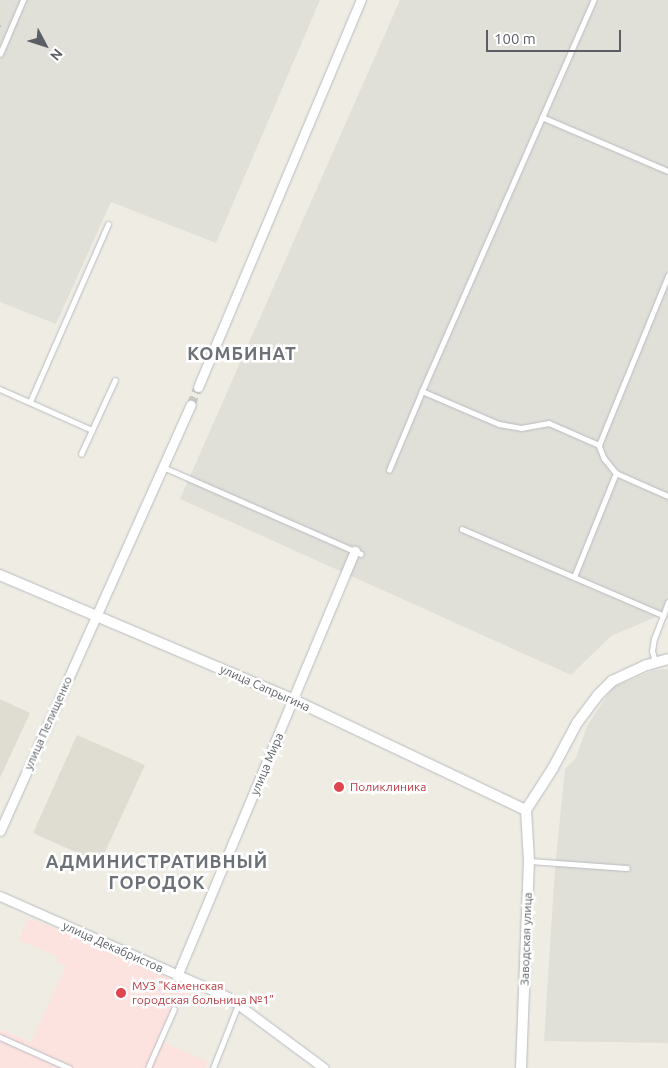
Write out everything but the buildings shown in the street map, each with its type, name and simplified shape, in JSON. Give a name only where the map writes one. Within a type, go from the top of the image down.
[{"type":"street","points":[[198,387],[361,0]]},
{"type":"street","name":"улица Пелищенко","points":[[0,831],[190,405]]},
{"type":"street","name":"улица Мира","points":[[177,976],[358,552]]},
{"type":"street","name":"улица Сапрыгина","points":[[0,575],[294,700],[526,810]]},
{"type":"street","points":[[526,810],[553,768],[577,723],[598,695],[612,681],[655,662],[668,659]]},
{"type":"street","name":"Заводская улица","points":[[521,1068],[529,861],[526,810]]},
{"type":"street","name":"улица Декабристов","points":[[0,896],[228,997],[324,1068]]},
{"type":"lane","points":[[0,54],[23,0]]},
{"type":"lane","points":[[389,470],[594,0]]},
{"type":"lane","points":[[542,117],[668,171]]},
{"type":"lane","points":[[30,402],[108,224]]},
{"type":"lane","points":[[668,276],[599,445],[604,458],[616,473],[668,496]]},
{"type":"lane","points":[[81,454],[115,380]]},
{"type":"lane","points":[[0,389],[92,430]]},
{"type":"lane","points":[[422,391],[499,424],[521,428],[549,423],[599,445]]},
{"type":"lane","points":[[163,466],[358,552]]},
{"type":"lane","points":[[574,577],[616,473]]},
{"type":"lane","points":[[462,529],[663,615]]},
{"type":"lane","points":[[655,662],[652,651],[654,639],[668,603]]},
{"type":"lane","points":[[529,861],[627,868]]},
{"type":"lane","points":[[213,1068],[238,1005]]},
{"type":"lane","points":[[148,1068],[174,1009]]},
{"type":"lane","points":[[0,1037],[69,1068]]},
{"type":"shaded area","points":[[0,0],[320,0],[216,243],[111,202],[56,324],[0,302]]},
{"type":"shaded area","points":[[400,0],[668,0],[668,612],[611,636],[571,675],[180,499]]},
{"type":"shaded area","points":[[668,669],[668,1043],[544,1041],[555,868],[565,769],[576,758],[587,726],[613,687],[654,670]]},
{"type":"shaded area","points":[[0,699],[30,713],[0,778]]},
{"type":"shaded area","points":[[77,735],[145,765],[100,863],[33,833]]},
{"type":"shaded area","name":"МУЗ \"Каменская городская больница №1\"","points":[[28,918],[68,934],[69,932],[74,933],[73,937],[177,981],[180,978],[192,984],[183,1004],[179,1003],[161,1041],[208,1062],[205,1068],[0,1068],[0,1029],[31,1042],[66,966],[56,961],[57,956],[19,940]]},
{"type":"tunnel","points":[[191,405],[198,387]]},
{"type":"railway","points":[[0,26],[4,28]]},
{"type":"place","name":"Поликлиника","points":[[339,787]]},
{"type":"place","name":"МУЗ \"Каменская городская больница №1\"","points":[[121,993]]},
{"type":"district","name":"КОМБИНАТ","points":[[242,353]]},
{"type":"district","name":"АДМИНИСТРАТИВНЫЙ ГОРОДОК","points":[[157,872]]}]
